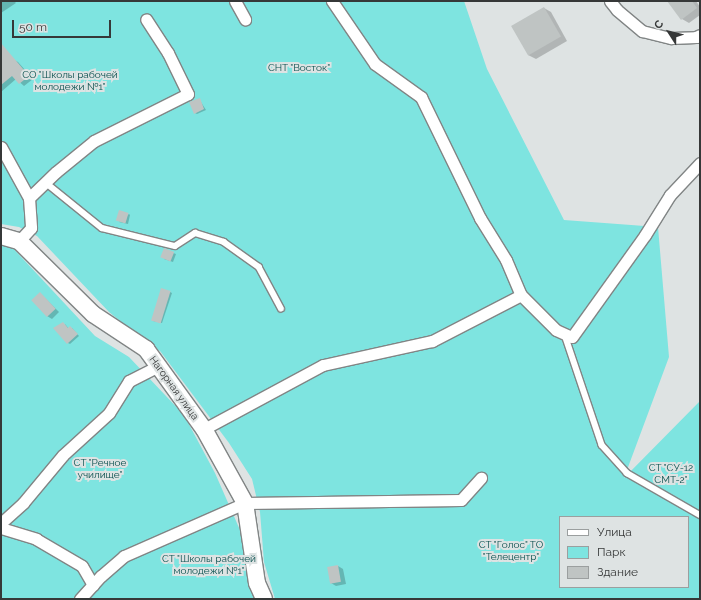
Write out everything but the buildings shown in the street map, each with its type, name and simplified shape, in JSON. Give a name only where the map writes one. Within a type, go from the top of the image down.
[{"type":"street","points":[[235,1],[245,19]]},
{"type":"street","points":[[332,1],[375,64],[421,97],[480,218],[506,260],[521,295],[556,330],[565,334],[572,337],[645,235],[670,196],[700,163]]},
{"type":"street","points":[[610,1],[617,10],[642,31],[671,38],[696,37],[700,35]]},
{"type":"street","points":[[29,198],[45,182],[94,141],[188,94],[168,53],[146,19]]},
{"type":"street","points":[[1,147],[29,198],[31,228],[19,241]]},
{"type":"street","name":"Нагорная улица","points":[[1,236],[19,241],[93,314],[146,350],[158,366],[204,430],[245,503],[257,583],[264,599]]},
{"type":"street","points":[[204,430],[323,365],[432,341],[521,295]]},
{"type":"street","points":[[1,523],[23,503],[63,455],[109,413],[129,381],[158,366]]},
{"type":"street","points":[[80,599],[101,576],[124,556],[245,503],[461,500],[480,478]]},
{"type":"street","points":[[1,528],[36,539],[82,566],[93,585]]},
{"type":"lane","points":[[45,182],[102,228],[175,246],[195,232],[224,242],[259,268],[281,308]]},
{"type":"lane","points":[[565,334],[602,445],[627,473],[700,515]]},
{"type":"green space","points":[[1,1],[464,1],[487,69],[564,220],[658,227],[669,357],[624,478],[700,401],[700,599],[275,599],[264,562],[260,512],[252,479],[229,443],[160,351],[148,344],[109,312],[37,236],[19,227],[1,224]]},
{"type":"green space","name":"СТ \"Речное училище\"","points":[[1,244],[10,245],[95,336],[129,357],[184,415],[215,473],[240,530],[255,599],[1,599]]},
{"type":"park label","name":"СНТ \"Восток\"","points":[[299,68]]},
{"type":"park label","name":"СО \"Школы рабочей молодежи №1\"","points":[[70,80]]},
{"type":"park label","name":"СТ \"СУ-12 СМТ-2\"","points":[[671,472]]},
{"type":"park label","name":"СТ \"Голос\" ТО \"Телецентр\"","points":[[511,550]]},
{"type":"park label","name":"СТ \"Школы рабочей молодежи №1\"","points":[[209,564]]}]
